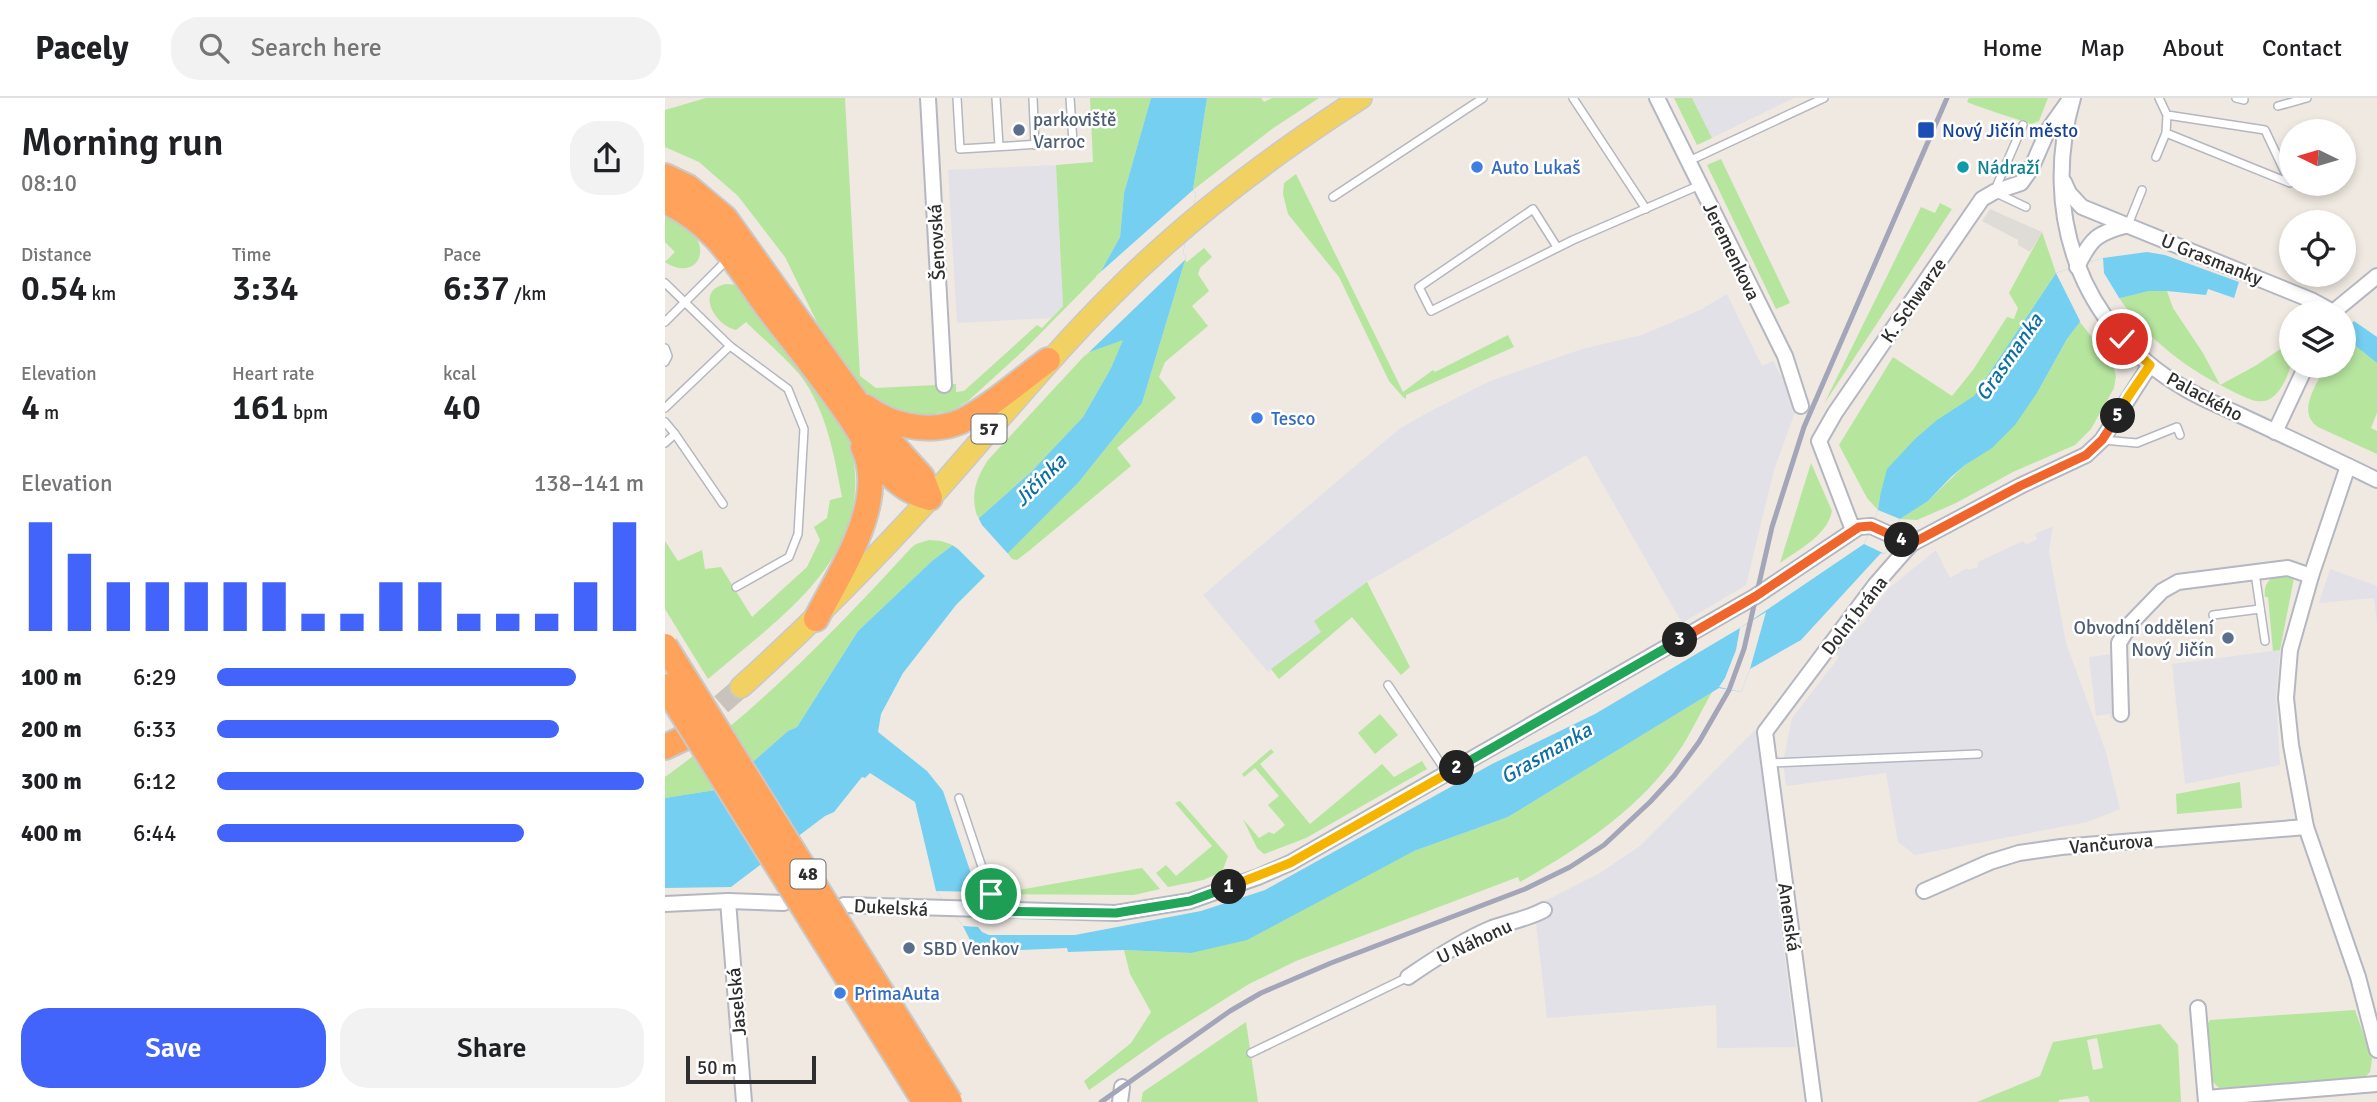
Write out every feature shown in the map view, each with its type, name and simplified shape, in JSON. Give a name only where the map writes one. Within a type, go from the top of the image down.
[{"type":"highway","points":[[665,176],[688,187],[725,218],[738,250],[848,402],[876,426],[922,477],[930,498]]},
{"type":"highway","points":[[665,201],[699,220],[738,250]]},
{"type":"highway","points":[[848,402],[887,419],[909,425],[937,427],[971,416],[1048,360]]},
{"type":"highway","points":[[815,619],[849,555],[868,502],[868,461],[848,402]]},
{"type":"highway","name":"48","points":[[665,646],[950,1102]]},
{"type":"highway","name":"48","points":[[665,686],[925,1102]]},
{"type":"main road","name":"57","points":[[741,687],[815,619],[930,498],[1048,360],[1113,293],[1189,224],[1280,152],[1361,98]]},
{"type":"street","name":"Šenovská","points":[[928,98],[943,385]]},
{"type":"street","name":"Jeremenkova","points":[[1657,98],[1785,356],[1801,406]]},
{"type":"street","name":"Palackého","points":[[2072,98],[2062,147],[2060,174],[2068,238],[2077,267],[2102,315],[2122,339],[2150,365],[2184,388],[2377,480]]},
{"type":"street","name":"K. Schwarze","points":[[1850,532],[1819,441],[1835,413],[1975,209],[1994,192],[2021,183],[2031,169],[2049,130],[2072,98]]},
{"type":"street","name":"U Grasmanky","points":[[2060,174],[2069,193],[2082,207],[2313,301]]},
{"type":"street","points":[[2077,267],[2087,246],[2096,238],[2105,231],[2128,225]]},
{"type":"street","points":[[2347,301],[2377,276]]},
{"type":"street","name":"Dolní brána","points":[[1765,732],[1876,584],[1911,544],[2020,486],[2086,455],[2102,440],[2150,365]]},
{"type":"street","points":[[2275,432],[2300,378]]},
{"type":"street","points":[[2348,466],[2311,576],[2290,650],[2286,698],[2291,745],[2306,827],[2361,992],[2377,1050]]},
{"type":"street","points":[[1850,532],[1859,527],[1871,526],[1911,544]]},
{"type":"street","name":"Dukelská","points":[[844,905],[1116,913],[1190,901],[1290,863],[1756,596],[1850,532]]},
{"type":"street","points":[[2121,714],[2119,643],[2131,623],[2162,591],[2178,582],[2288,568],[2311,576]]},
{"type":"street","name":"Anenská","points":[[1765,732],[1814,1102]]},
{"type":"street","name":"Vančurova","points":[[1924,891],[1990,862],[2019,853],[2061,847],[2306,827]]},
{"type":"street","points":[[665,904],[728,901],[784,903]]},
{"type":"street","name":"Jaselská","points":[[728,901],[744,1102]]},
{"type":"street","name":"U Náhonu","points":[[1408,977],[1434,959],[1492,928],[1534,916],[1543,910]]},
{"type":"street","points":[[2361,992],[2377,990]]},
{"type":"street","points":[[2198,1008],[2206,1100],[2377,1084]]},
{"type":"lane","points":[[957,98],[960,149],[1073,142],[1070,98]]},
{"type":"lane","points":[[996,98],[999,146]]},
{"type":"lane","points":[[1033,98],[1035,145]]},
{"type":"lane","points":[[1332,197],[1483,98]]},
{"type":"lane","points":[[1573,98],[1646,209]]},
{"type":"lane","points":[[1688,162],[1824,98]]},
{"type":"lane","points":[[2156,157],[2166,133],[2167,115],[2159,98]]},
{"type":"lane","points":[[2278,106],[2307,98]]},
{"type":"lane","points":[[2166,133],[2290,183],[2265,130],[2167,115]]},
{"type":"lane","points":[[2023,125],[1994,192],[2026,207]]},
{"type":"lane","points":[[1557,247],[1533,209],[1419,287],[1431,311],[1557,247],[1700,185]]},
{"type":"lane","points":[[2128,225],[2142,190]]},
{"type":"lane","points":[[665,322],[738,250]]},
{"type":"lane","points":[[665,283],[730,346],[788,389],[804,429],[798,534],[789,557],[736,587]]},
{"type":"lane","points":[[665,408],[730,346]]},
{"type":"lane","points":[[665,348],[668,356],[665,362]]},
{"type":"lane","points":[[665,422],[723,505]]},
{"type":"lane","points":[[2102,440],[2137,443],[2177,427],[2181,435]]},
{"type":"lane","points":[[665,443],[675,433]]},
{"type":"lane","points":[[2255,572],[2265,641]]},
{"type":"lane","points":[[2213,615],[2260,609]]},
{"type":"lane","points":[[1388,685],[1447,773]]},
{"type":"lane","points":[[1771,763],[1978,754]]},
{"type":"lane","points":[[960,798],[987,882],[985,911]]},
{"type":"lane","points":[[1251,1054],[1408,977]]},
{"type":"shaded area","points":[[1692,98],[1794,98],[1712,138]]},
{"type":"shaded area","points":[[1056,165],[1063,306],[1051,318],[957,323],[948,170]]},
{"type":"shaded area","points":[[1990,209],[2042,232],[2030,252],[2018,245],[2018,240],[1982,221]]},
{"type":"shaded area","points":[[1727,294],[1762,366],[1773,361],[1797,407],[1774,470],[1746,585],[1682,623],[1586,455],[1367,582],[1314,621],[1322,632],[1268,672],[1203,595],[1399,429],[1490,381],[1582,349],[1642,335],[1700,310]]},
{"type":"shaded area","points":[[2053,526],[2049,551],[2066,643],[2106,752],[2120,809],[2087,822],[1915,855],[1898,842],[1886,773],[1786,786],[1783,762],[1792,718],[1839,657],[1834,652],[1864,622],[1888,589],[1936,550],[1950,578],[1967,568],[1978,567],[1980,561],[2023,541],[2026,545],[2037,539],[2035,534]]},
{"type":"shaded area","points":[[2330,569],[2377,586],[2377,623],[2374,598],[2319,603]]},
{"type":"shaded area","points":[[2280,650],[2276,696],[2280,765],[2185,784],[2172,664]]},
{"type":"shaded area","points":[[2125,652],[2131,715],[2110,718],[2110,714],[2096,716],[2089,657]]},
{"type":"shaded area","points":[[1756,729],[1796,1047],[1717,1048],[1716,1005],[1547,1018],[1536,923],[1531,908],[1600,873],[1640,846]]},
{"type":"green space","points":[[706,98],[845,98],[860,376],[876,388],[956,384],[956,392],[964,391],[1037,325],[1042,328],[1063,306],[1056,165],[1093,162],[1090,98],[1151,98],[1124,193],[1120,237],[1100,273],[1024,350],[968,401],[950,412],[936,413],[936,419],[907,416],[870,398],[836,361],[785,257],[738,196],[699,162],[665,147],[665,110]]},
{"type":"green space","points":[[1207,98],[1261,98],[1264,102],[1272,98],[1319,98],[1272,129],[1193,190]]},
{"type":"green space","points":[[1674,98],[1692,98],[1712,138],[1697,145]]},
{"type":"green space","points":[[1969,98],[2048,98],[2039,121],[2031,124],[1967,102]]},
{"type":"green space","points":[[1721,159],[1790,303],[1776,309],[1707,165]]},
{"type":"green space","points":[[1296,174],[1403,392],[1433,370],[1435,372],[1508,335],[1514,347],[1406,395],[1406,399],[1403,397],[1389,381],[1339,277],[1288,214],[1283,194],[1284,183]]},
{"type":"green space","points":[[1940,203],[1952,209],[1824,404],[1921,207],[1935,213]]},
{"type":"green space","points":[[665,212],[686,226],[696,237],[700,253],[695,264],[682,268],[665,262],[675,252],[665,242]]},
{"type":"green space","points":[[2042,232],[2056,273],[1974,396],[1880,496],[1878,510],[1867,498],[1839,445],[1893,357],[1952,396],[1973,370],[2007,317],[2014,319],[2018,308],[2009,293]]},
{"type":"green space","points":[[1204,248],[1212,257],[1200,268],[1198,274],[1209,291],[1192,306],[1208,326],[1165,362],[1159,377],[1176,398],[1117,448],[1131,466],[1030,550],[1017,560],[1012,559],[1007,553],[1078,483],[1142,403],[1185,260],[1187,262]]},
{"type":"green space","points":[[726,284],[738,285],[856,443],[851,446],[855,485],[850,520],[836,551],[817,580],[792,607],[708,679],[665,609],[665,541],[678,561],[702,550],[705,569],[721,567],[752,617],[807,567],[820,540],[814,527],[827,518],[830,500],[842,497],[823,418],[800,375],[746,322],[736,330],[728,327],[711,308],[711,293]]},
{"type":"green space","points":[[2149,291],[2167,291],[2173,308],[2203,353],[2220,385],[2185,364],[2156,340],[2119,298]]},
{"type":"green space","points":[[2080,322],[2112,363],[2116,376],[2114,388],[2091,429],[2075,445],[2013,472],[1956,503],[1917,520],[1900,519],[1928,501],[1965,465],[1999,441],[2037,393],[2067,339]]},
{"type":"green space","points":[[1124,339],[1083,417],[1031,472],[978,519],[974,503],[975,488],[988,460],[1087,353]]},
{"type":"green space","points":[[2356,346],[2377,363],[2377,413],[2371,428],[2377,431],[2377,454],[2318,427],[2312,421],[2308,406],[2319,378],[2356,378]]},
{"type":"green space","points":[[2279,350],[2279,378],[2286,378],[2282,387],[2269,399],[2260,401],[2220,385]]},
{"type":"green space","points":[[1811,463],[1832,511],[1818,535],[1780,563]]},
{"type":"green space","points":[[929,540],[953,545],[932,561],[858,631],[797,727],[788,731],[722,789],[665,798],[665,777],[763,698],[824,640],[911,548]]},
{"type":"green space","points":[[2285,574],[2294,578],[2280,650],[2273,651],[2265,587],[2272,578]]},
{"type":"green space","points":[[1367,582],[1410,667],[1401,675],[1352,617],[1279,679],[1271,669],[1321,632],[1314,621]]},
{"type":"green space","points":[[1712,692],[1686,740],[1652,784],[1612,822],[1568,853],[1520,882],[1518,877],[1296,961],[1249,984],[1161,1039],[1089,1090],[1084,1081],[1131,1043],[1151,1012],[1130,974],[1124,950],[1191,953],[1414,851],[1508,817]]},
{"type":"green space","points":[[1380,714],[1398,735],[1375,754],[1358,733]]},
{"type":"green space","points":[[1271,749],[1274,752],[1260,764],[1310,824],[1382,764],[1394,777],[1422,761],[1427,769],[1306,838],[1264,854],[1257,848],[1243,819],[1259,838],[1269,832],[1274,834],[1285,825],[1268,805],[1279,796],[1255,768],[1244,777],[1242,774]]},
{"type":"green space","points":[[2240,782],[2242,808],[2177,814],[2176,794]]},
{"type":"green space","points":[[1180,801],[1228,856],[1222,872],[1203,880],[1168,887],[1156,873],[1166,865],[1176,876],[1212,846],[1175,803]]},
{"type":"green space","points":[[1142,868],[1160,889],[1134,895],[996,894]]},
{"type":"green space","points":[[2355,1010],[2372,1059],[2370,1072],[2365,1077],[2219,1088],[2209,1078],[2206,1027],[2210,1020]]},
{"type":"green space","points":[[1246,1022],[1258,1102],[1141,1102],[1143,1092]]},
{"type":"green space","points":[[2160,1024],[2178,1045],[2181,1102],[2090,1102],[2088,1096],[2059,1102],[1977,1102],[2040,1076],[2053,1042]],"holes":[[[2097,1038],[2103,1068],[2093,1070],[2087,1040]]]},
{"type":"water","points":[[1151,98],[1207,98],[1193,190],[1196,194],[1183,253],[1186,257],[1142,403],[1078,483],[956,605],[903,673],[881,714],[878,732],[927,771],[943,791],[978,894],[978,927],[989,935],[1075,935],[1201,911],[1265,890],[1492,764],[1595,714],[1740,628],[1864,544],[1878,510],[1887,469],[1937,420],[1974,396],[2056,273],[2103,258],[2147,252],[2165,255],[2239,282],[2234,298],[2208,289],[2206,295],[2149,291],[2108,301],[2080,322],[2015,425],[1992,448],[1951,477],[1928,501],[1900,519],[1885,554],[1881,553],[1801,640],[1750,669],[1741,692],[1719,688],[1508,817],[1414,851],[1247,940],[1191,953],[1124,950],[1068,952],[1067,948],[998,951],[984,948],[970,940],[963,926],[936,891],[915,802],[870,773],[865,778],[862,777],[834,812],[731,887],[665,888],[665,798],[722,789],[788,731],[797,727],[858,631],[1031,472],[1083,417],[1111,368],[1123,340],[1087,353],[1100,273],[1120,237],[1124,193]]},
{"type":"water","points":[[2356,322],[2377,337],[2377,363],[2356,346]]},
{"type":"pier","points":[[1193,190],[1196,194],[1183,253],[1185,260],[1085,356],[1093,316],[1096,276]]},
{"type":"pier","points":[[2103,258],[2104,273],[2121,301],[2101,308],[2082,325],[2056,273]]},
{"type":"pier","points":[[1878,510],[1900,519],[1885,554],[1864,544]]},
{"type":"pier","points":[[977,515],[982,525],[1010,556],[987,578],[949,543]]},
{"type":"pier","points":[[1766,612],[1741,692],[1719,687],[1736,650],[1740,628]]},
{"type":"pier","points":[[936,891],[977,892],[978,927],[963,926]]},
{"type":"tunnel","points":[[698,725],[741,687]]},
{"type":"railway","points":[[1101,1102],[1230,1011],[1261,993],[1331,963],[1525,889],[1570,867],[1604,845],[1674,776],[1699,742],[1729,690],[1744,649],[1772,527],[1804,427],[1947,98]]},
{"type":"place","name":"parkoviště Varroc","points":[[1019,130]]},
{"type":"place","name":"Nový Jičín město","points":[[1926,130]]},
{"type":"place","name":"Auto Lukaš","points":[[1477,167]]},
{"type":"place","name":"Nádraží","points":[[1963,167]]},
{"type":"place","name":"Tesco","points":[[1257,418]]},
{"type":"place","name":"Obvodní oddělení Nový Jičín","points":[[2228,638]]},
{"type":"place","name":"SBD Venkov","points":[[909,948]]},
{"type":"place","name":"PrimaAuta","points":[[840,993]]},
{"type":"route","points":[[991,894],[992,911],[1116,913],[1190,901],[1290,863],[1756,596],[1847,533],[1859,527],[1871,526],[1911,544],[2020,486],[2086,455],[2102,440],[2150,365],[2122,339]]},
{"type":"water label","name":"Grasmanka","points":[[2009,357]]},
{"type":"water label","name":"Jičínka","points":[[1040,480]]},
{"type":"water label","name":"Grasmanka","points":[[1546,753]]}]
